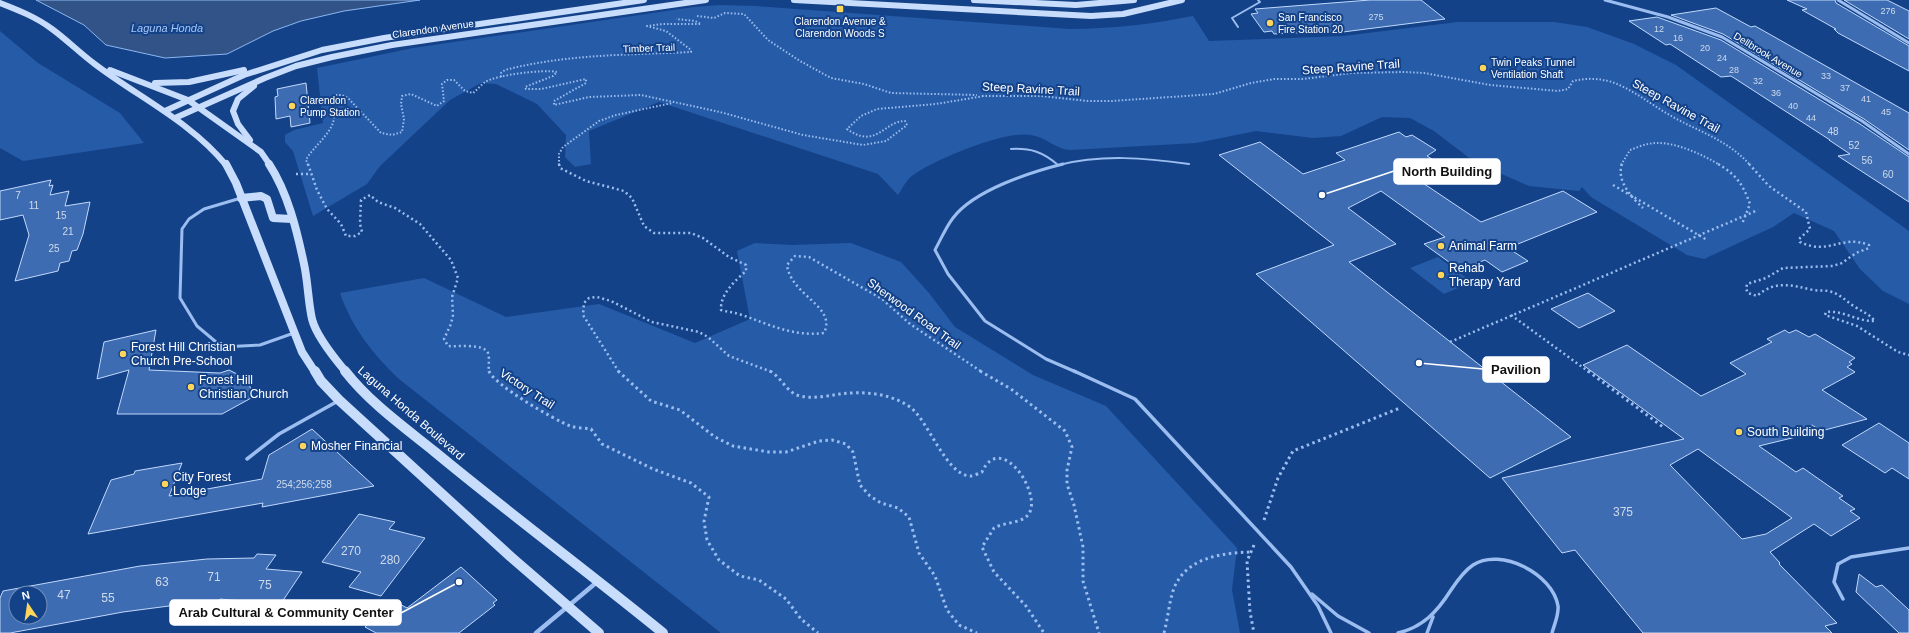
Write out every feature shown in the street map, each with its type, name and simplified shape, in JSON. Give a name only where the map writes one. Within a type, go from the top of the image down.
[{"type":"main road","name":"Clarendon Avenue","points":[[165,111],[229,81],[293,58],[384,38],[644,0]]},
{"type":"main road","name":"Clarendon Avenue","points":[[175,118],[276,73],[326,58],[392,45],[706,0]]},
{"type":"main road","points":[[794,0],[1091,16],[1123,14],[1182,0]]},
{"type":"main road","points":[[863,0],[873,4]]},
{"type":"main road","points":[[974,0],[1082,5],[1134,0]]},
{"type":"main road","name":"Laguna Honda Boulevard","points":[[0,3],[29,15],[51,28],[96,64],[175,118],[214,150],[227,166],[302,352],[321,381],[339,400],[510,558],[599,633]]},
{"type":"main road","points":[[138,80],[163,84],[197,81],[293,58]]},
{"type":"main road","name":"Laguna Honda Boulevard","points":[[96,64],[188,100],[261,152],[282,187],[292,219],[304,264],[312,320],[330,353],[347,374],[377,404],[473,484],[599,580],[663,633]]},
{"type":"main road","points":[[261,152],[236,123],[233,111],[236,102],[246,92],[276,73]]},
{"type":"main road","points":[[241,198],[261,196],[267,198],[273,218],[292,219]]},
{"type":"street","name":"Dellbrook Avenue","points":[[1605,0],[1668,17],[1722,37],[1862,122],[1909,154]]},
{"type":"street","points":[[1838,0],[1909,43]]},
{"type":"street","points":[[536,633],[599,580]]},
{"type":"lane","points":[[1238,27],[1232,18],[1260,2],[1258,0]]},
{"type":"lane","points":[[1011,150],[1025,148],[1037,150],[1058,165]]},
{"type":"lane","points":[[1189,164],[1167,160],[1110,157],[1058,165],[1009,182],[977,198],[953,218],[935,250],[948,274],[984,321],[1046,359],[1136,399],[1259,534],[1279,553],[1317,603],[1331,633]]},
{"type":"lane","points":[[241,198],[204,209],[189,219],[182,229],[180,298],[197,326],[222,347],[260,345],[294,333]]},
{"type":"lane","points":[[247,459],[279,434],[339,400]]},
{"type":"lane","points":[[1843,599],[1834,582],[1838,564],[1851,557],[1909,548]]},
{"type":"lane","points":[[1427,633],[1434,615],[1467,570],[1482,561],[1500,560],[1522,565],[1540,577],[1553,592],[1558,606],[1557,618],[1552,633]]},
{"type":"lane","points":[[1305,587],[1336,617],[1349,625],[1369,633]]},
{"type":"lane","points":[[1398,633],[1410,630],[1434,615]]},
{"type":"path","name":"Steep Ravine Trail","points":[[696,16],[714,18],[725,13],[744,14],[768,40],[800,61],[831,78],[864,84],[891,93],[1041,96],[1088,101],[1127,100],[1214,94],[1251,83],[1274,79],[1303,79],[1319,76],[1378,72],[1424,73],[1490,85],[1558,91],[1568,89],[1573,81],[1581,78],[1595,78],[1613,83],[1641,96],[1674,117],[1709,134],[1740,154],[1756,170],[1763,180],[1779,194],[1806,212],[1810,229],[1799,238],[1800,242],[1806,246],[1821,249],[1857,240],[1868,245],[1869,248],[1856,253],[1842,263],[1833,266],[1779,269],[1766,278],[1747,284],[1746,289],[1748,293],[1756,296],[1765,289],[1785,284],[1834,292],[1855,307],[1871,315],[1875,321],[1864,322],[1833,311],[1826,312],[1826,315],[1856,326],[1898,352],[1909,355]]},
{"type":"path","name":"Timber Trail","points":[[501,76],[501,73],[505,70],[536,62],[584,57],[690,52],[692,50],[666,31],[648,26],[656,24],[701,24],[695,21],[680,20],[674,17],[685,16]]},
{"type":"path","points":[[296,174],[311,174],[306,160],[308,154],[321,141],[333,121],[334,116],[329,100],[334,95],[342,95],[348,98],[381,133],[396,135],[402,132],[404,119],[401,101],[402,96],[406,93],[412,93],[430,105],[437,106],[444,100],[442,84],[447,80],[454,80],[465,91],[473,93],[485,82],[501,76],[548,70],[557,72],[548,78],[525,87],[531,89],[553,86],[578,79],[586,80],[586,83],[559,97],[554,101],[554,105],[589,97],[627,95],[659,98],[673,103],[720,112],[803,135],[863,145],[886,140],[907,125],[905,121],[901,121],[881,133],[873,135],[857,135],[847,129],[849,125],[860,116],[871,111],[886,108],[948,103],[984,96]]},
{"type":"path","name":"Sherwood Road Trail","points":[[673,103],[658,108],[609,117],[594,124],[565,144],[558,153],[557,161],[560,168],[582,179],[624,191],[634,202],[639,218],[653,233],[661,234],[683,232],[694,234],[715,246],[733,259],[743,263],[746,267],[746,271],[720,302],[721,310],[727,313],[736,313],[775,328],[791,332],[805,335],[824,333],[827,327],[827,318],[820,308],[792,281],[788,273],[787,265],[795,256],[809,257],[882,299],[910,324],[976,369],[1012,389],[1065,431],[1072,447],[1067,470],[1067,484],[1074,505],[1083,546],[1083,581],[1099,633]]},
{"type":"path","points":[[1642,208],[1630,194],[1621,172],[1621,164],[1625,156],[1632,150],[1642,146],[1669,144],[1690,149],[1705,155],[1730,172],[1743,186],[1748,196],[1749,205],[1748,214],[1742,224]]},
{"type":"path","name":"Victory Trail","points":[[311,174],[327,209],[341,224],[346,236],[355,236],[362,232],[360,224],[362,200],[367,195],[373,196],[378,202],[395,208],[420,224],[451,260],[458,278],[452,297],[451,324],[444,339],[448,346],[481,347],[487,350],[488,372],[490,376],[505,387],[571,426],[591,429],[602,444],[623,455],[691,483],[709,497],[704,521],[707,540],[719,560],[740,576],[759,580],[786,599],[801,619],[818,633]]},
{"type":"path","points":[[1613,185],[1707,240]]},
{"type":"path","points":[[1450,342],[1758,210]]},
{"type":"path","points":[[977,633],[960,626],[947,610],[935,576],[919,553],[909,517],[898,508],[881,504],[870,496],[860,484],[857,476],[857,465],[853,452],[846,444],[832,440],[819,441],[786,452],[769,452],[751,451],[727,443],[715,437],[680,410],[651,401],[626,380],[616,369],[591,330],[583,315],[584,303],[589,298],[606,298],[632,314],[647,321],[700,332],[714,341],[729,356],[770,371],[778,377],[794,394],[816,397],[852,392],[894,398],[912,408],[923,419],[951,465],[970,476],[982,472],[986,464],[993,458],[1002,458],[1016,466],[1030,496],[1031,509],[1024,518],[995,527],[982,547],[987,563],[997,577],[1012,590],[1024,604],[1044,633]]},
{"type":"path","points":[[1511,315],[1663,427]]},
{"type":"path","points":[[1254,633],[1250,612],[1248,561],[1278,478],[1293,451],[1400,408]]},
{"type":"path","points":[[1164,633],[1177,582],[1189,566],[1204,558],[1228,552],[1251,552]]},
{"type":"shaded area","points":[[720,5],[755,6],[1069,29],[1132,26],[1193,16],[1209,41],[1343,36],[1458,22],[1554,22],[1587,27],[1634,44],[1676,65],[1909,231],[1909,304],[1883,291],[1860,269],[1834,231],[1794,213],[1773,227],[1704,259],[1687,255],[1591,197],[1582,187],[1579,191],[1529,186],[1468,157],[1434,131],[1410,118],[1382,117],[1341,136],[1313,138],[1256,131],[1196,143],[1070,150],[1060,148],[1041,138],[1031,135],[1005,137],[953,154],[923,169],[911,177],[898,195],[878,174],[659,102],[589,131],[591,164],[575,167],[565,157],[566,135],[537,104],[496,84],[481,83],[450,100],[380,166],[367,184],[313,216],[293,151],[285,142],[285,135],[294,130],[323,123],[317,68],[413,48],[694,7]]},
{"type":"shaded area","points":[[0,31],[38,63],[120,113],[144,143],[23,161],[0,148]]},
{"type":"shaded area","points":[[755,243],[792,245],[851,243],[901,262],[929,293],[955,327],[1033,375],[1106,406],[1237,548],[1232,590],[1240,633],[721,633],[399,379],[380,360],[364,340],[351,318],[340,293],[424,278],[506,317],[599,304],[695,343],[750,319],[737,251]]},
{"type":"shaded area","name":"Rehab Therapy Yard","points":[[1438,257],[1472,282],[1444,294],[1410,268]]},
{"type":"water","name":"Laguna Honda","points":[[36,0],[420,0],[344,11],[301,21],[273,31],[227,54],[165,58],[106,45],[84,25]]},
{"type":"building","points":[[1370,0],[1421,0],[1445,19],[1335,33],[1333,31],[1274,34],[1272,31],[1264,32],[1251,14],[1258,13],[1255,9]]},
{"type":"building","points":[[1787,0],[1835,0],[1836,3],[1909,46],[1909,71],[1838,33],[1834,29],[1836,29],[1802,10],[1807,9]]},
{"type":"building","points":[[1844,0],[1887,0],[1909,11],[1909,39]]},
{"type":"building","points":[[1716,8],[1751,27],[1755,26],[1909,113],[1909,150],[1864,119],[1723,34],[1671,15]]},
{"type":"building","points":[[1657,17],[1721,40],[1860,124],[1909,157],[1909,202],[1838,156],[1850,154],[1731,76],[1721,77],[1670,44],[1666,45],[1629,21]]},
{"type":"building","name":"Clarendon Pump Station","points":[[306,83],[310,123],[291,127],[290,116],[276,119],[275,97],[278,96],[277,89]]},
{"type":"building","points":[[1399,132],[1406,137],[1412,135],[1436,150],[1427,156],[1432,159],[1402,169],[1481,222],[1563,191],[1597,212],[1508,248],[1528,261],[1502,272],[1485,260],[1460,270],[1424,244],[1445,237],[1381,191],[1348,208],[1396,244],[1349,262],[1571,437],[1490,478],[1256,274],[1334,245],[1219,155],[1260,142],[1303,174],[1345,160],[1336,153]]},
{"type":"building","points":[[51,180],[49,186],[53,185],[50,195],[69,191],[65,206],[90,202],[83,234],[77,250],[72,251],[69,261],[60,263],[58,271],[15,281],[29,235],[23,215],[0,220],[0,191]]},
{"type":"building","points":[[1588,293],[1615,311],[1579,328],[1551,309]]},
{"type":"building","name":"Forest Hill Christian Church","points":[[156,330],[149,370],[220,373],[229,370],[237,374],[237,380],[248,380],[253,397],[222,414],[117,414],[129,370],[97,379],[104,342]]},
{"type":"building","points":[[1785,330],[1789,333],[1796,330],[1809,337],[1815,334],[1855,358],[1849,362],[1852,364],[1847,367],[1855,372],[1822,390],[1867,419],[1821,431],[1812,425],[1796,437],[1759,446],[1796,472],[1803,468],[1843,496],[1839,498],[1855,509],[1850,511],[1860,518],[1831,536],[1814,524],[1770,552],[1780,563],[1779,564],[1837,623],[1825,626],[1832,633],[1643,633],[1575,550],[1562,553],[1502,478],[1684,439],[1583,365],[1627,345],[1701,396],[1746,374],[1730,363],[1772,342],[1767,339]],"holes":[[[1698,449],[1792,518],[1766,534],[1742,539],[1670,465]]]},
{"type":"building","points":[[1879,423],[1909,443],[1909,479],[1892,468],[1885,473],[1842,445]]},
{"type":"building","points":[[312,429],[374,486],[262,507],[263,503],[88,534],[111,480],[134,474],[135,471],[182,463],[169,496],[262,479],[269,455]]},
{"type":"building","points":[[359,514],[395,522],[389,529],[425,538],[381,596],[349,587],[361,572],[322,562]]},
{"type":"building","points":[[257,554],[276,555],[266,569],[302,572],[280,605],[220,599],[217,604],[171,604],[169,606],[123,612],[10,633],[0,633],[0,598],[3,591],[8,590],[8,625],[48,625],[48,585],[36,585],[140,566],[207,559],[254,558]]},
{"type":"building","points":[[461,567],[497,600],[493,603],[495,605],[459,633],[376,633],[365,627],[392,600],[407,608]]},
{"type":"building","points":[[1859,574],[1876,587],[1882,585],[1909,610],[1909,633],[1899,633],[1856,592]]},
{"type":"place","name":"Clarendon Avenue & Clarendon Woods S","points":[[840,9]]},
{"type":"place","name":"San Francisco Fire Station 20","points":[[1270,23]]},
{"type":"place","name":"Twin Peaks Tunnel Ventilation Shaft","points":[[1483,68]]},
{"type":"place","name":"Clarendon Pump Station","points":[[292,106]]},
{"type":"place","name":"North Building","points":[[1322,195]]},
{"type":"place","name":"Animal Farm","points":[[1441,246]]},
{"type":"place","name":"Rehab Therapy Yard","points":[[1441,275]]},
{"type":"place","name":"Forest Hill Christian Church Pre-School","points":[[123,354]]},
{"type":"place","name":"Pavilion","points":[[1419,363]]},
{"type":"place","name":"Forest Hill Christian Church","points":[[191,387]]},
{"type":"place","name":"South Building","points":[[1739,432]]},
{"type":"place","name":"Mosher Financial","points":[[303,446]]},
{"type":"place","name":"City Forest Lodge","points":[[165,484]]},
{"type":"place","name":"Arab Cultural & Community Center","points":[[459,582]]}]
